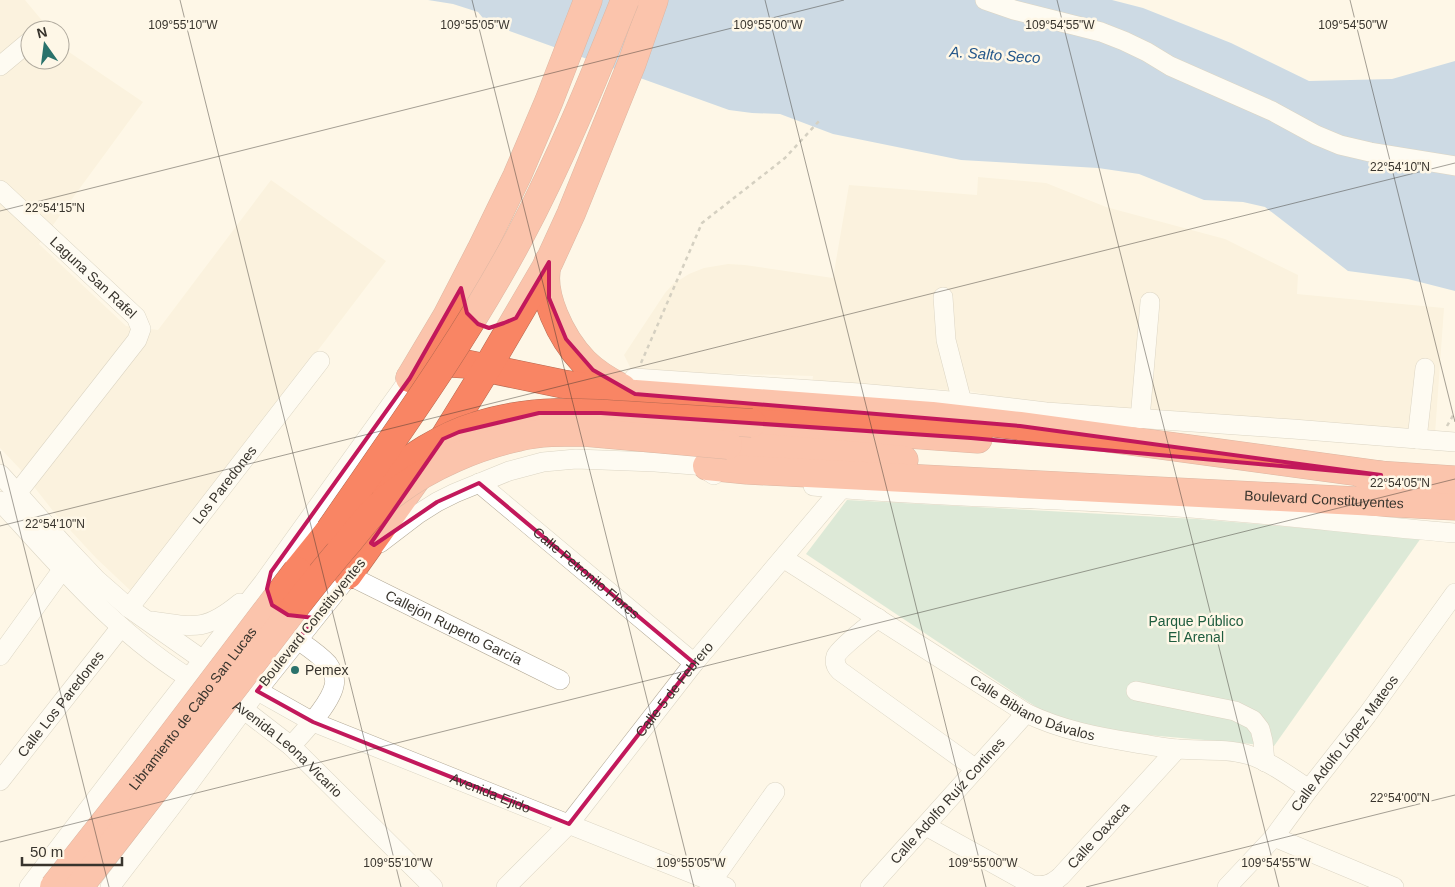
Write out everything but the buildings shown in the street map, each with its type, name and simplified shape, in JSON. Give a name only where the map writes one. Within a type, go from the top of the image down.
[{"type":"highway","points":[[410,378],[462,288],[517,176],[549,101],[588,0]]},
{"type":"highway","points":[[330,530],[440,371],[471,322],[519,238],[586,97],[625,0]]},
{"type":"highway","points":[[348,575],[432,457],[487,368],[548,262],[571,214],[632,63],[654,0]]},
{"type":"highway","points":[[548,262],[546,276],[549,298],[557,322],[566,338],[584,362],[605,379],[635,386]]},
{"type":"highway","points":[[462,288],[466,313],[478,324],[489,328],[516,318]]},
{"type":"highway","points":[[410,378],[425,368],[458,363],[563,384],[635,386],[991,422],[1380,475]]},
{"type":"highway","points":[[330,530],[361,497],[419,452],[458,432],[512,416],[539,413],[601,413],[970,438],[1171,459],[1380,475]]},
{"type":"highway","name":"Boulevard Constituyentes","points":[[79,887],[320,575],[370,515],[394,492],[426,472],[484,447],[520,436],[583,432],[899,459],[1193,492],[1455,506]]},
{"type":"highway","points":[[707,466],[746,470],[1193,492]]},
{"type":"highway","name":"Boulevard Constituyentes","points":[[1380,475],[1455,480]]},
{"type":"highway","name":"Libramiento de Cabo San Lucas","points":[[54,887],[330,530]]},
{"type":"street","points":[[985,0],[1014,10],[1101,32],[1124,41],[1170,66],[1272,111],[1316,135],[1340,145],[1455,166]]},
{"type":"street","points":[[0,66],[20,50]]},
{"type":"street","name":"Laguna San Rafel","points":[[0,190],[136,317],[141,329],[137,340],[18,492]]},
{"type":"street","points":[[943,297],[946,340],[962,402]]},
{"type":"street","points":[[1140,418],[1150,302]]},
{"type":"street","name":"Los Paredones","points":[[129,608],[320,361]]},
{"type":"street","points":[[1417,439],[1425,368]]},
{"type":"street","points":[[29,887],[267,578],[410,378]]},
{"type":"street","points":[[635,386],[859,393],[1046,412],[1455,442]]},
{"type":"street","name":"Boulevard Constituyentes","points":[[110,887],[257,690],[348,575],[366,555],[412,518],[437,502],[479,483],[509,471],[543,462],[576,459],[707,466]]},
{"type":"street","points":[[707,466],[708,471],[715,475],[841,489],[1156,505],[1455,533]]},
{"type":"street","name":"Avenida Leona Vicario","points":[[0,474],[18,492],[62,544],[97,580],[129,608],[203,660],[257,690]]},
{"type":"street","name":"Calle Petronilo Flores","points":[[479,483],[694,663]]},
{"type":"street","name":"Calle 5 de Febrero","points":[[506,887],[569,824],[694,663],[841,489]]},
{"type":"street","name":"Avenida Leona Vicario","points":[[0,501],[62,570],[121,627],[189,678],[243,709],[291,746],[433,887]]},
{"type":"street","name":"Calle Bibiano Dávalos","points":[[783,558],[1026,713],[1051,724],[1103,738],[1177,749],[1249,755],[1265,762],[1309,789]]},
{"type":"street","points":[[4,642],[62,570]]},
{"type":"street","name":"Callejón Ruperto García","points":[[348,575],[560,680]]},
{"type":"street","points":[[267,578],[268,594],[272,605],[279,612],[299,617],[316,614],[322,610]]},
{"type":"street","points":[[148,620],[197,626],[212,622],[226,615],[267,578]]},
{"type":"street","name":"Calle Adolfo López Mateos","points":[[1227,887],[1274,837],[1367,715],[1455,594]]},
{"type":"street","points":[[878,618],[839,652],[836,656],[836,667],[976,769]]},
{"type":"street","name":"Calle Los Paredones","points":[[0,781],[121,627]]},
{"type":"street","points":[[291,746],[313,722],[332,694],[335,684],[329,666],[298,640]]},
{"type":"street","name":"Avenida Ejido","points":[[257,690],[313,722],[719,884]]},
{"type":"street","points":[[1136,691],[1235,711],[1253,720],[1260,729],[1265,762]]},
{"type":"street","points":[[157,719],[178,711],[200,716],[210,734],[211,746],[208,757]]},
{"type":"street","name":"Calle Adolfo Ruíz Cortines","points":[[870,887],[1026,713]]},
{"type":"street","name":"Calle Oaxaca","points":[[926,826],[1032,885],[1047,885],[1061,876],[1177,749]]},
{"type":"street","points":[[719,884],[775,792]]},
{"type":"street","points":[[1274,837],[1394,887]]},
{"type":"path","points":[[635,386],[702,223],[785,158],[820,120]]},
{"type":"highlighted area","points":[[549,262],[549,298],[566,339],[593,370],[635,394],[1020,426],[1381,475],[971,438],[601,413],[539,413],[459,432],[443,439],[371,543],[374,545],[437,502],[479,483],[694,663],[569,824],[313,722],[257,691],[315,618],[288,615],[272,605],[267,589],[271,572],[410,378],[461,288],[467,313],[478,324],[489,328],[516,318]]},
{"type":"shaded area","points":[[0,0],[25,0],[42,20],[20,20],[20,70],[70,70],[70,53],[143,102],[39,244],[126,326],[158,330],[271,180],[386,261],[133,593],[96,558],[57,516],[20,469],[0,448]]},
{"type":"shaded area","points":[[978,177],[1046,183],[1106,207],[1225,239],[1298,275],[1297,294],[1444,308],[1435,434],[1028,403],[969,391],[812,383],[813,376],[632,371],[624,355],[665,293],[673,284],[689,274],[704,268],[728,264],[833,278],[849,185],[977,195]]},
{"type":"green space","name":"Parque Público El Arenal","points":[[847,500],[1197,519],[1421,538],[1274,746],[1112,732],[1046,713],[806,554]]},
{"type":"water","name":"A. Salto Seco","points":[[428,0],[1112,0],[1143,8],[1231,43],[1309,81],[1392,79],[1455,61],[1455,291],[1408,279],[1348,271],[1265,207],[1243,202],[1204,200],[1139,174],[1098,168],[961,160],[833,134],[780,114],[729,110],[487,23],[478,12],[453,4]]},
{"type":"place","name":"Pemex","points":[[295,670]]}]
